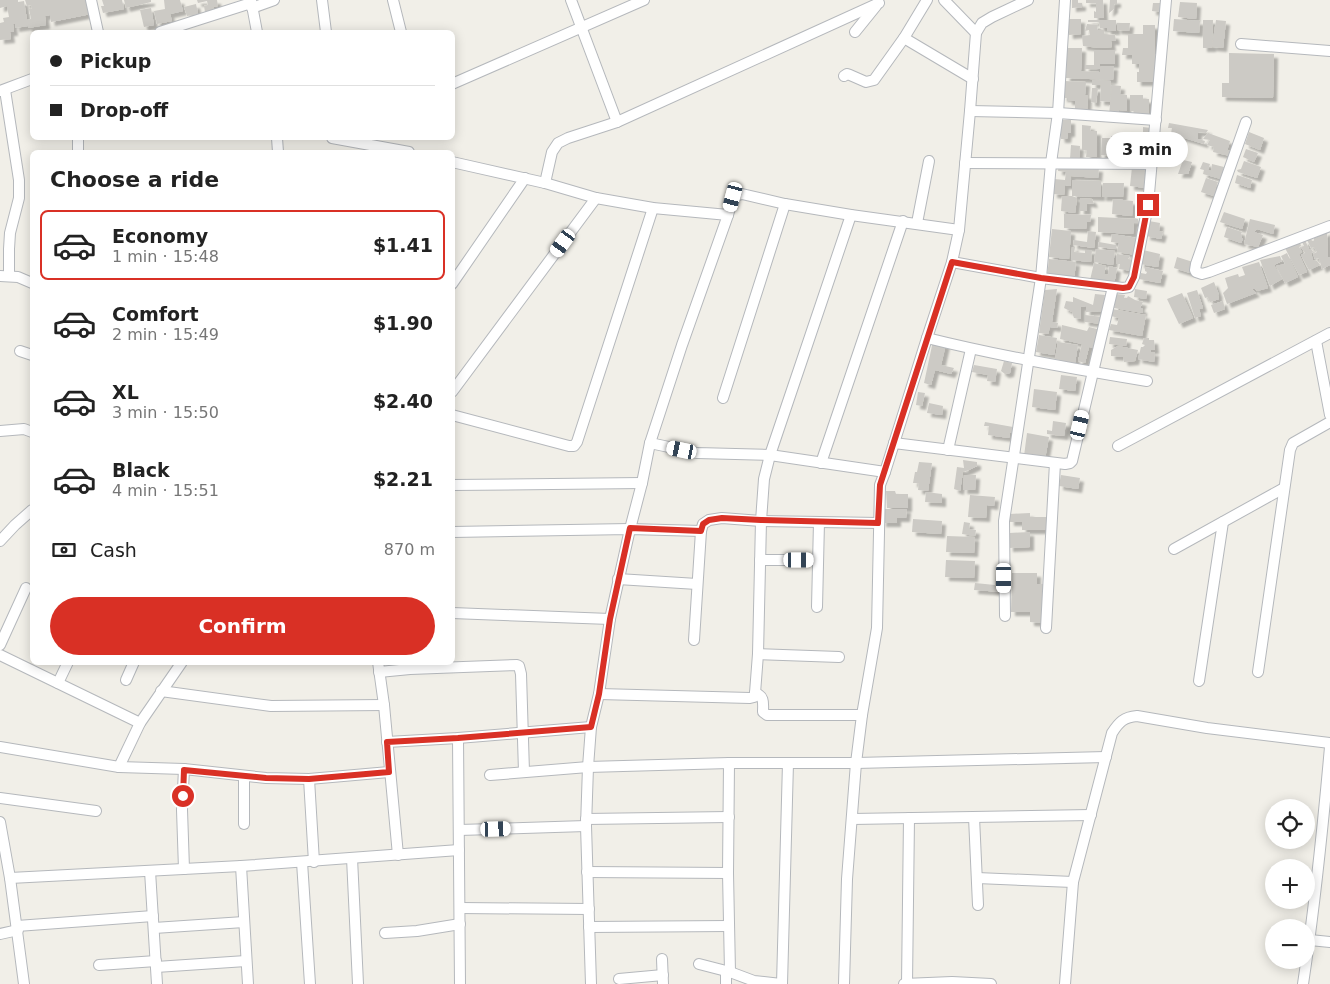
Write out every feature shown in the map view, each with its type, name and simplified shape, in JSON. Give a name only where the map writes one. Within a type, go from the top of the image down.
[{"type":"street","points":[[91,0],[98,30]]},
{"type":"street","points":[[167,30],[252,4],[274,0]]},
{"type":"street","points":[[322,0],[326,30]]},
{"type":"street","points":[[392,0],[400,30]]},
{"type":"street","points":[[571,0],[616,122]]},
{"type":"street","points":[[455,83],[644,0]]},
{"type":"street","points":[[844,76],[850,74],[866,82],[874,80],[904,38],[927,0]]},
{"type":"street","points":[[944,0],[976,33]]},
{"type":"street","points":[[844,984],[846,878],[856,763],[862,714],[877,628],[880,485],[952,262],[958,230],[976,33],[982,23],[1028,0]]},
{"type":"street","points":[[1005,616],[1004,521],[1041,278],[1058,113],[1064,0]]},
{"type":"street","points":[[952,262],[1041,278],[1123,288],[1129,287],[1134,277],[1148,205],[1166,0]]},
{"type":"street","points":[[855,32],[880,2]]},
{"type":"street","points":[[545,183],[552,152],[558,143],[572,136],[616,122],[880,2]]},
{"type":"street","points":[[252,4],[258,30]]},
{"type":"street","points":[[904,38],[973,80]]},
{"type":"street","points":[[1241,44],[1330,51]]},
{"type":"street","points":[[30,80],[2,91],[19,180],[19,198],[10,233],[5,276],[18,277],[30,283]]},
{"type":"street","points":[[970,111],[1058,113],[1156,120]]},
{"type":"street","points":[[1246,122],[1196,264],[1196,272],[1202,274],[1209,272],[1330,226]]},
{"type":"street","points":[[343,140],[397,150]]},
{"type":"street","points":[[917,224],[929,161]]},
{"type":"street","points":[[455,163],[545,183],[596,198],[653,208],[728,215]]},
{"type":"street","points":[[965,163],[1152,164]]},
{"type":"street","points":[[455,280],[525,178]]},
{"type":"street","points":[[591,984],[586,822],[588,767],[591,727],[599,694],[610,619],[650,443],[733,197],[742,194],[785,204],[958,230]]},
{"type":"street","points":[[455,388],[596,198]]},
{"type":"street","points":[[723,398],[785,204]]},
{"type":"street","points":[[455,417],[574,446],[577,442],[653,208]]},
{"type":"street","points":[[599,694],[754,697],[756,693],[758,654],[761,520],[764,479],[770,456],[852,215]]},
{"type":"street","points":[[821,463],[903,222]]},
{"type":"street","points":[[894,443],[1055,463],[1070,463],[1114,287]]},
{"type":"street","points":[[1118,446],[1330,333]]},
{"type":"street","points":[[927,338],[971,349],[1147,381]]},
{"type":"street","points":[[1316,341],[1330,415]]},
{"type":"street","points":[[948,450],[971,349]]},
{"type":"street","points":[[20,350],[30,355]]},
{"type":"street","points":[[1258,672],[1290,450],[1293,443],[1330,422]]},
{"type":"street","points":[[0,431],[24,429],[30,431]]},
{"type":"street","points":[[650,443],[698,453],[770,456],[885,472]]},
{"type":"street","points":[[1046,628],[1055,463]]},
{"type":"street","points":[[455,485],[642,484]]},
{"type":"street","points":[[1174,549],[1284,488]]},
{"type":"street","points":[[0,541],[14,525],[30,512]]},
{"type":"street","points":[[694,640],[701,531],[703,524],[709,520],[722,518],[878,523]]},
{"type":"street","points":[[817,607],[819,522]]},
{"type":"street","points":[[1199,681],[1223,522]]},
{"type":"street","points":[[455,532],[630,528],[701,531]]},
{"type":"street","points":[[760,560],[818,560]]},
{"type":"street","points":[[618,579],[697,584]]},
{"type":"street","points":[[0,645],[26,588]]},
{"type":"street","points":[[455,613],[610,619]]},
{"type":"street","points":[[758,654],[839,657]]},
{"type":"street","points":[[0,655],[140,723]]},
{"type":"street","points":[[398,855],[379,667],[517,664],[521,674],[524,772]]},
{"type":"street","points":[[58,683],[67,665]]},
{"type":"street","points":[[126,680],[133,665]]},
{"type":"street","points":[[119,767],[140,723],[180,665]]},
{"type":"street","points":[[161,692],[271,706],[384,705]]},
{"type":"street","points":[[756,693],[762,697],[763,712],[767,715],[862,714]]},
{"type":"street","points":[[1064,984],[1073,882],[1112,733],[1123,719],[1137,716],[1207,728],[1330,743]]},
{"type":"street","points":[[387,742],[591,727]]},
{"type":"street","points":[[458,738],[460,984]]},
{"type":"street","points":[[0,747],[119,767],[184,770],[266,778],[309,779],[389,772]]},
{"type":"street","points":[[1313,919],[1326,841],[1330,747]]},
{"type":"street","points":[[490,775],[588,767],[729,763],[856,763],[1106,758]]},
{"type":"street","points":[[726,984],[729,926],[729,763]]},
{"type":"street","points":[[699,964],[754,981],[782,984],[788,763]]},
{"type":"street","points":[[184,770],[182,810],[184,869]]},
{"type":"street","points":[[244,776],[244,824]]},
{"type":"street","points":[[309,779],[314,862]]},
{"type":"street","points":[[0,798],[96,811]]},
{"type":"street","points":[[852,819],[1091,815]]},
{"type":"street","points":[[974,817],[978,905]]},
{"type":"street","points":[[459,830],[586,822],[729,818]]},
{"type":"street","points":[[909,818],[905,984],[952,982],[992,984]]},
{"type":"street","points":[[0,822],[3,853],[10,878],[24,984]]},
{"type":"street","points":[[10,878],[314,862],[460,850]]},
{"type":"street","points":[[352,858],[358,984]]},
{"type":"street","points":[[302,862],[310,984]]},
{"type":"street","points":[[241,866],[248,984]]},
{"type":"street","points":[[150,871],[157,984]]},
{"type":"street","points":[[588,872],[728,873]]},
{"type":"street","points":[[977,878],[1073,882]]},
{"type":"street","points":[[460,908],[589,909]]},
{"type":"street","points":[[0,934],[17,928],[153,916]]},
{"type":"street","points":[[154,928],[244,922]]},
{"type":"street","points":[[385,933],[460,924]]},
{"type":"street","points":[[589,927],[729,926]]},
{"type":"street","points":[[1315,940],[1330,942]]},
{"type":"street","points":[[619,979],[663,979],[662,959]]},
{"type":"street","points":[[99,965],[246,961]]},
{"type":"street","points":[[1303,984],[1305,969]]},
{"type":"building","points":[[0,0],[24,1],[27,20],[31,19],[29,9],[32,9],[31,5],[27,6],[25,0],[88,0],[91,14],[51,22],[50,15],[45,16],[46,25],[28,28],[28,26],[15,28],[15,23],[13,24],[14,32],[10,32],[11,39],[0,40],[0,23],[4,22],[3,18],[9,17],[7,6],[0,8]]},
{"type":"building","points":[[102,0],[122,0],[124,9],[103,13],[101,6],[104,6]]},
{"type":"building","points":[[124,0],[151,0],[151,2],[126,8]]},
{"type":"building","points":[[164,0],[180,0],[183,11],[170,14],[172,21],[157,24],[154,11],[165,9]]},
{"type":"building","points":[[197,0],[217,0],[218,6],[213,7],[214,10],[205,12],[204,6],[208,5],[207,1],[198,3]]},
{"type":"building","points":[[1072,0],[1078,0],[1078,3],[1082,3],[1082,7],[1072,8]]},
{"type":"building","points":[[1086,0],[1103,0],[1104,18],[1094,18],[1096,3],[1086,3]]},
{"type":"building","points":[[1110,0],[1117,0],[1117,4],[1114,4],[1114,9],[1109,13]]},
{"type":"building","points":[[1180,2],[1197,3],[1196,19],[1178,17]]},
{"type":"building","points":[[1153,3],[1160,3],[1159,12],[1152,11]]},
{"type":"building","points":[[196,4],[198,14],[187,16],[184,7]]},
{"type":"building","points":[[151,8],[154,25],[144,27],[140,10]]},
{"type":"building","points":[[1068,19],[1081,19],[1081,34],[1069,35]]},
{"type":"building","points":[[1174,19],[1200,21],[1199,33],[1173,31]]},
{"type":"building","points":[[1088,20],[1116,20],[1116,31],[1107,31],[1107,28],[1100,28],[1099,22],[1088,22]]},
{"type":"building","points":[[1203,20],[1213,20],[1212,48],[1203,48]]},
{"type":"building","points":[[1216,20],[1226,21],[1223,48],[1212,47]]},
{"type":"building","points":[[1117,23],[1130,23],[1129,31],[1117,30]]},
{"type":"building","points":[[1087,24],[1098,25],[1097,30],[1104,30],[1104,34],[1115,35],[1116,41],[1111,41],[1112,47],[1083,46],[1082,36],[1090,35],[1089,30],[1085,31]]},
{"type":"building","points":[[1143,25],[1155,25],[1155,54],[1161,54],[1159,82],[1137,82],[1139,64],[1132,64],[1132,55],[1122,55],[1123,48],[1128,48],[1128,34],[1143,34]]},
{"type":"building","points":[[1067,48],[1082,48],[1081,71],[1100,72],[1101,66],[1114,66],[1113,80],[1066,78]]},
{"type":"building","points":[[1094,50],[1115,50],[1115,64],[1100,64],[1100,69],[1085,69],[1085,65],[1094,65]]},
{"type":"building","points":[[1229,53],[1274,54],[1273,98],[1222,97],[1222,83],[1229,83]]},
{"type":"building","points":[[1092,80],[1111,81],[1110,102],[1100,101],[1101,85],[1092,85]]},
{"type":"building","points":[[1064,81],[1086,82],[1085,95],[1088,95],[1087,112],[1075,111],[1075,101],[1068,101],[1068,98],[1063,98]]},
{"type":"building","points":[[1112,85],[1121,86],[1120,94],[1127,95],[1127,111],[1119,110],[1119,116],[1109,115]]},
{"type":"building","points":[[1092,88],[1098,88],[1096,103],[1091,102]]},
{"type":"building","points":[[1130,95],[1143,95],[1143,99],[1149,99],[1149,114],[1134,115],[1134,111],[1130,111]]},
{"type":"building","points":[[1058,120],[1071,120],[1071,133],[1068,133],[1067,139],[1061,139]]},
{"type":"building","points":[[1169,123],[1208,130],[1206,133],[1198,132],[1198,139],[1205,141],[1204,144],[1171,134],[1172,128],[1168,128]]},
{"type":"building","points":[[1082,125],[1091,126],[1090,131],[1097,131],[1097,157],[1086,157],[1087,150],[1082,150]]},
{"type":"building","points":[[1143,127],[1151,128],[1152,139],[1143,138]]},
{"type":"building","points":[[1139,132],[1139,139],[1125,139],[1125,133]]},
{"type":"building","points":[[1249,132],[1264,138],[1260,150],[1245,144]]},
{"type":"building","points":[[1208,133],[1230,141],[1227,151],[1231,150],[1230,156],[1213,152],[1214,147],[1207,145],[1210,140],[1203,139]]},
{"type":"building","points":[[1111,136],[1120,137],[1119,143],[1126,143],[1125,157],[1101,155],[1102,138],[1111,138]]},
{"type":"building","points":[[1128,140],[1151,141],[1150,158],[1128,157]]},
{"type":"building","points":[[1071,145],[1080,146],[1079,160],[1070,159]]},
{"type":"building","points":[[1246,149],[1258,153],[1254,162],[1243,157]]},
{"type":"building","points":[[1183,160],[1192,162],[1188,174],[1178,174]]},
{"type":"building","points":[[1244,161],[1261,167],[1257,178],[1238,172],[1237,170],[1241,169]]},
{"type":"building","points":[[1203,162],[1210,164],[1208,170],[1211,171],[1212,164],[1224,167],[1221,179],[1203,174],[1204,170],[1200,169]]},
{"type":"building","points":[[1059,165],[1099,168],[1098,178],[1071,176],[1071,186],[1065,185],[1064,195],[1053,194],[1054,179],[1065,180],[1066,172],[1058,171]]},
{"type":"building","points":[[1132,167],[1148,169],[1146,188],[1130,186]]},
{"type":"building","points":[[1237,175],[1252,180],[1250,188],[1235,183]]},
{"type":"building","points":[[1206,178],[1218,182],[1215,190],[1218,191],[1217,197],[1201,192]]},
{"type":"building","points":[[1072,180],[1101,181],[1101,197],[1072,196]]},
{"type":"building","points":[[1103,183],[1124,183],[1123,197],[1102,197]]},
{"type":"building","points":[[1062,196],[1077,198],[1075,213],[1061,211]]},
{"type":"building","points":[[1080,198],[1092,199],[1094,204],[1087,203],[1087,211],[1080,211]]},
{"type":"building","points":[[1113,199],[1133,201],[1132,216],[1112,214]]},
{"type":"building","points":[[1224,212],[1245,219],[1242,229],[1220,222]]},
{"type":"building","points":[[1064,214],[1091,215],[1090,222],[1087,222],[1086,229],[1064,228]]},
{"type":"building","points":[[1098,217],[1138,219],[1139,223],[1134,223],[1133,234],[1098,232]]},
{"type":"building","points":[[1250,219],[1275,225],[1273,234],[1257,229],[1254,232],[1263,235],[1258,247],[1244,244]]},
{"type":"building","points":[[1149,221],[1160,223],[1159,231],[1163,232],[1161,239],[1146,236]]},
{"type":"building","points":[[1227,227],[1242,232],[1241,237],[1243,239],[1241,243],[1224,237]]},
{"type":"building","points":[[1052,229],[1071,231],[1069,259],[1049,257]]},
{"type":"building","points":[[1088,231],[1096,232],[1094,248],[1073,245],[1074,240],[1087,242]]},
{"type":"building","points":[[1327,231],[1330,265],[1322,269],[1319,258],[1315,259],[1313,254],[1317,252],[1314,247],[1311,248],[1307,240],[1310,236],[1312,241],[1314,241],[1317,235]]},
{"type":"building","points":[[1112,234],[1138,238],[1136,255],[1117,252],[1119,243],[1111,242]]},
{"type":"building","points":[[1305,240],[1309,249],[1313,252],[1311,253],[1313,260],[1317,261],[1320,265],[1309,270],[1301,255],[1305,253],[1301,247],[1304,246],[1302,242]]},
{"type":"building","points":[[1099,242],[1116,245],[1116,249],[1098,247]]},
{"type":"building","points":[[1300,242],[1301,246],[1299,247],[1302,252],[1299,254],[1307,272],[1299,275],[1285,248]]},
{"type":"building","points":[[1072,247],[1075,247],[1074,252],[1085,253],[1085,250],[1092,250],[1091,262],[1071,260]]},
{"type":"building","points":[[1096,249],[1115,251],[1113,265],[1094,262]]},
{"type":"building","points":[[1143,250],[1160,254],[1158,267],[1140,264]]},
{"type":"building","points":[[1287,253],[1298,277],[1285,283],[1276,266],[1285,264],[1281,256]]},
{"type":"building","points":[[1117,254],[1130,256],[1128,259],[1133,260],[1132,271],[1119,269],[1120,264],[1116,264]]},
{"type":"building","points":[[1280,256],[1282,261],[1274,265],[1282,279],[1270,286],[1260,260]]},
{"type":"building","points":[[1177,257],[1193,262],[1190,273],[1174,268]]},
{"type":"building","points":[[1049,259],[1076,262],[1074,280],[1047,277]]},
{"type":"building","points":[[1259,262],[1268,288],[1257,291],[1254,288],[1252,289],[1256,293],[1227,304],[1223,293],[1228,288],[1225,278],[1238,274],[1239,277],[1245,275],[1242,267]]},
{"type":"building","points":[[1094,263],[1106,266],[1104,274],[1108,275],[1109,266],[1117,268],[1114,285],[1090,280]]},
{"type":"building","points":[[1145,267],[1163,271],[1160,283],[1139,279],[1141,273],[1146,274],[1147,272]]},
{"type":"building","points":[[1214,282],[1219,299],[1210,302],[1208,297],[1205,298],[1201,288]]},
{"type":"building","points":[[1057,289],[1052,322],[1058,323],[1057,328],[1050,327],[1048,334],[1039,333],[1045,290]]},
{"type":"building","points":[[1135,289],[1147,291],[1146,299],[1134,297]]},
{"type":"building","points":[[1197,290],[1203,308],[1199,309],[1201,316],[1195,318],[1187,293]]},
{"type":"building","points":[[1182,293],[1193,318],[1179,324],[1167,299]]},
{"type":"building","points":[[1095,294],[1105,295],[1104,311],[1086,312],[1086,306],[1081,307],[1081,319],[1074,318],[1072,312],[1064,308],[1066,301],[1073,302],[1073,297],[1093,305]]},
{"type":"building","points":[[1116,294],[1125,295],[1124,298],[1128,296],[1143,302],[1140,308],[1143,309],[1143,313],[1114,308]]},
{"type":"building","points":[[1223,301],[1225,309],[1214,313],[1211,305]]},
{"type":"building","points":[[1112,309],[1146,315],[1142,336],[1109,330],[1111,324],[1117,325],[1119,318],[1111,316]]},
{"type":"building","points":[[1085,315],[1103,317],[1102,324],[1085,322]]},
{"type":"building","points":[[1062,325],[1087,331],[1089,327],[1101,330],[1096,348],[1089,347],[1085,363],[1078,361],[1082,344],[1060,339]]},
{"type":"building","points":[[1039,335],[1057,338],[1054,355],[1036,352]]},
{"type":"building","points":[[1110,337],[1127,339],[1126,346],[1109,344]]},
{"type":"building","points":[[1144,338],[1154,340],[1155,350],[1150,350],[1155,352],[1154,362],[1138,359],[1141,347],[1145,345],[1142,344]]},
{"type":"building","points":[[933,341],[946,344],[941,365],[954,368],[951,374],[935,370],[931,385],[924,383]]},
{"type":"building","points":[[1058,342],[1078,345],[1075,363],[1055,359]]},
{"type":"building","points":[[1118,346],[1138,350],[1135,361],[1124,362],[1123,357],[1111,356],[1111,350]]},
{"type":"building","points":[[1004,361],[1012,363],[1010,373],[1005,374],[1001,371]]},
{"type":"building","points":[[974,365],[997,369],[995,382],[987,381],[988,375],[972,372]]},
{"type":"building","points":[[1061,375],[1077,377],[1075,391],[1059,389]]},
{"type":"building","points":[[1034,389],[1057,392],[1055,410],[1032,407]]},
{"type":"building","points":[[918,392],[925,393],[922,406],[916,405]]},
{"type":"building","points":[[929,403],[943,406],[942,415],[927,413]]},
{"type":"building","points":[[1053,421],[1066,423],[1064,436],[1047,434],[1047,430],[1052,431]]},
{"type":"building","points":[[985,422],[1013,427],[1012,433],[1010,433],[1009,438],[988,435],[989,426],[984,426]]},
{"type":"building","points":[[1027,433],[1049,437],[1045,459],[1024,456]]},
{"type":"building","points":[[963,460],[977,462],[977,466],[963,472],[960,491],[954,489],[957,467],[964,468]]},
{"type":"building","points":[[919,462],[932,463],[928,491],[918,490],[919,483],[913,483]]},
{"type":"building","points":[[964,475],[976,475],[975,490],[963,490]]},
{"type":"building","points":[[1061,475],[1080,478],[1078,489],[1059,486]]},
{"type":"building","points":[[886,491],[895,491],[896,494],[908,494],[908,508],[887,508]]},
{"type":"building","points":[[926,492],[942,494],[942,503],[925,502]]},
{"type":"building","points":[[970,495],[995,497],[994,506],[987,505],[986,518],[968,517]]},
{"type":"building","points":[[883,509],[907,509],[906,518],[897,518],[897,523],[882,523]]},
{"type":"building","points":[[1030,513],[1030,517],[1050,517],[1050,530],[1022,530],[1022,522],[1010,522],[1010,514]]},
{"type":"building","points":[[913,519],[942,521],[941,534],[912,532]]},
{"type":"building","points":[[964,522],[970,523],[969,529],[976,530],[975,536],[962,534]]},
{"type":"building","points":[[1030,532],[1030,547],[1009,548],[1009,533]]},
{"type":"building","points":[[947,536],[975,537],[974,553],[946,552]]},
{"type":"building","points":[[946,560],[975,561],[974,578],[945,577]]},
{"type":"building","points":[[996,573],[1004,574],[1002,592],[974,590],[975,583],[995,585]]},
{"type":"building","points":[[1012,573],[1037,573],[1037,584],[1044,584],[1043,623],[1030,622],[1030,612],[1011,612]]},
{"type":"route","points":[[183,796],[184,770],[266,778],[309,779],[389,772],[387,742],[591,727],[599,694],[610,619],[630,528],[701,531],[703,524],[709,520],[722,518],[878,523],[880,485],[952,262],[1041,278],[1123,288],[1129,287],[1134,277],[1148,205]]}]
